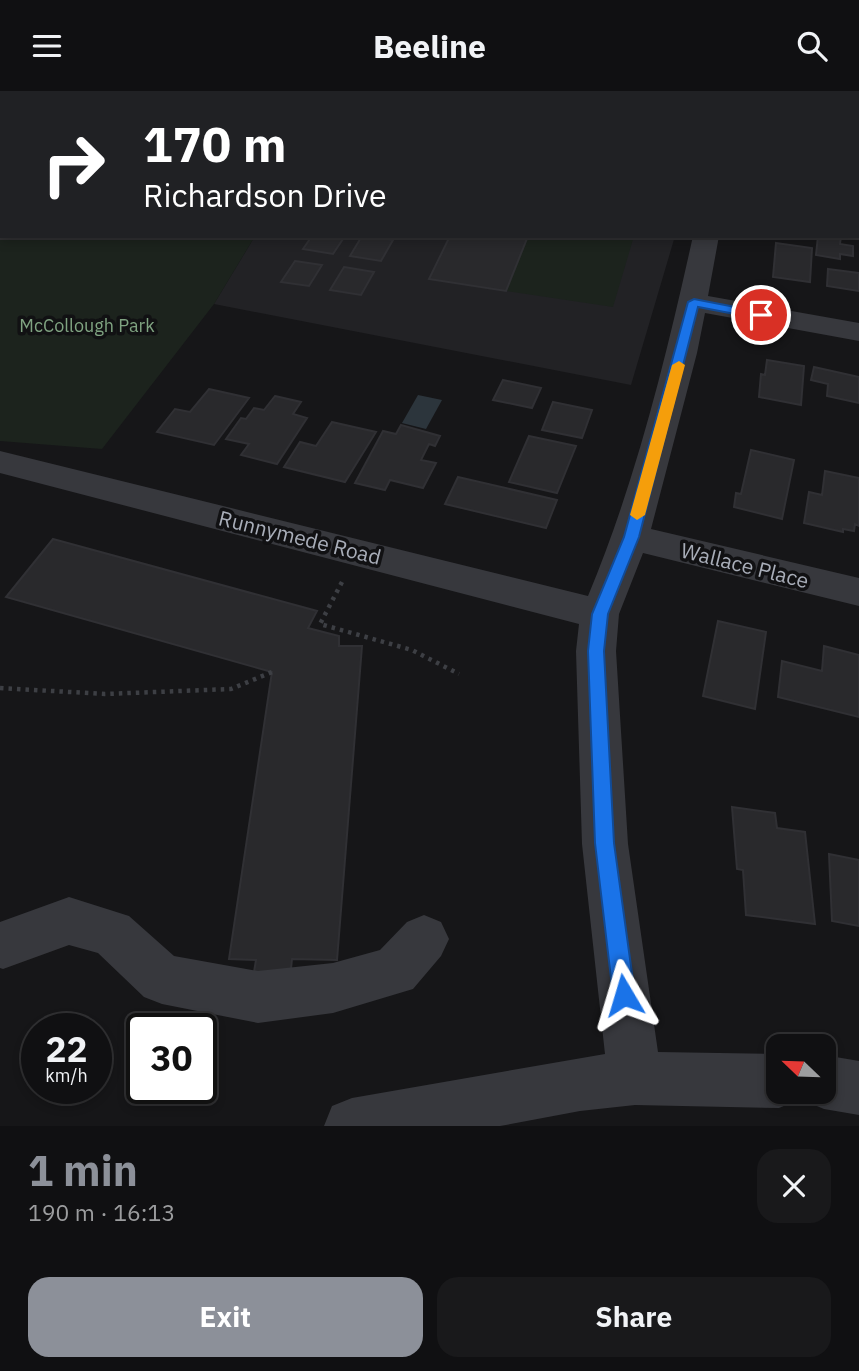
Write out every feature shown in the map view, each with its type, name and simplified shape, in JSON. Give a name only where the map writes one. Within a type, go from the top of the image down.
[{"type":"street","points":[[635,1078],[605,843],[596,651],[600,614],[631,537],[694,302],[706,238]]},
{"type":"street","points":[[694,302],[859,332]]},
{"type":"street","name":"Runnymede Road","points":[[0,462],[600,614]]},
{"type":"street","name":"Wallace Place","points":[[631,537],[859,592]]},
{"type":"street","points":[[3,945],[69,921],[113,933],[162,979],[258,997],[333,988],[395,971],[424,939]]},
{"type":"street","points":[[352,1126],[580,1084],[635,1078],[766,1081]]},
{"type":"street","points":[[836,1084],[859,1088]]},
{"type":"path","points":[[343,581],[320,624],[412,650],[459,674]]},
{"type":"path","points":[[0,688],[104,694],[231,689],[272,672]]},
{"type":"shaded area","points":[[254,238],[674,238],[631,385],[214,304]]},
{"type":"shaded area","points":[[418,395],[442,400],[426,429],[402,423]]},
{"type":"green space","name":"McCollough Park","points":[[0,238],[254,238],[214,304],[102,449],[0,441]]},
{"type":"green space","points":[[527,238],[633,238],[613,307],[506,291]]},
{"type":"building","points":[[311,238],[344,238],[333,254],[303,249]]},
{"type":"building","points":[[361,238],[393,240],[381,261],[350,256]]},
{"type":"building","points":[[449,238],[527,238],[506,291],[429,279]]},
{"type":"building","points":[[818,238],[841,238],[840,244],[853,246],[853,256],[840,254],[840,259],[816,255]]},
{"type":"building","points":[[776,243],[812,248],[810,282],[773,277]]},
{"type":"building","points":[[295,261],[322,265],[309,286],[281,282]]},
{"type":"building","points":[[344,267],[374,272],[361,295],[330,290]]},
{"type":"building","points":[[828,269],[859,273],[859,291],[827,286]]},
{"type":"building","points":[[767,360],[804,366],[801,405],[759,397],[761,374],[765,375]]},
{"type":"building","points":[[814,367],[859,377],[859,403],[827,396],[828,384],[811,380]]},
{"type":"building","points":[[503,380],[541,388],[532,408],[493,400]]},
{"type":"building","points":[[209,389],[249,398],[214,445],[157,432],[175,409],[190,412]]},
{"type":"building","points":[[275,396],[301,402],[293,414],[307,418],[277,464],[241,455],[249,444],[226,439],[241,418],[246,419],[254,408],[264,410]]},
{"type":"building","points":[[553,402],[592,410],[582,438],[542,430]]},
{"type":"building","points":[[332,422],[376,432],[345,482],[284,467],[300,442],[316,446]]},
{"type":"building","points":[[401,425],[440,436],[435,446],[429,444],[421,460],[436,463],[423,488],[390,480],[385,490],[355,483],[383,431],[396,434]]},
{"type":"building","points":[[529,436],[576,446],[557,493],[509,482]]},
{"type":"building","points":[[751,450],[794,460],[782,519],[734,507],[736,493],[741,494]]},
{"type":"building","points":[[825,471],[859,478],[859,526],[855,524],[854,531],[843,529],[843,532],[804,523],[809,492],[822,495]]},
{"type":"building","points":[[458,477],[557,500],[546,528],[445,504]]},
{"type":"building","points":[[53,539],[317,611],[308,628],[339,636],[339,646],[362,646],[337,960],[292,959],[290,979],[253,978],[256,960],[229,959],[272,672],[6,597]]},
{"type":"building","points":[[718,621],[766,632],[755,709],[703,696]]},
{"type":"building","points":[[824,646],[859,655],[859,717],[778,697],[782,661],[822,671]]},
{"type":"building","points":[[732,807],[775,813],[777,828],[805,832],[815,924],[746,915],[743,870],[737,869]]},
{"type":"building","points":[[829,854],[859,860],[859,926],[832,921]]},
{"type":"slow traffic","points":[[637,515],[679,365]]},
{"type":"route","points":[[624,995],[605,843],[596,651],[600,614],[631,537],[694,302],[761,315]]}]
